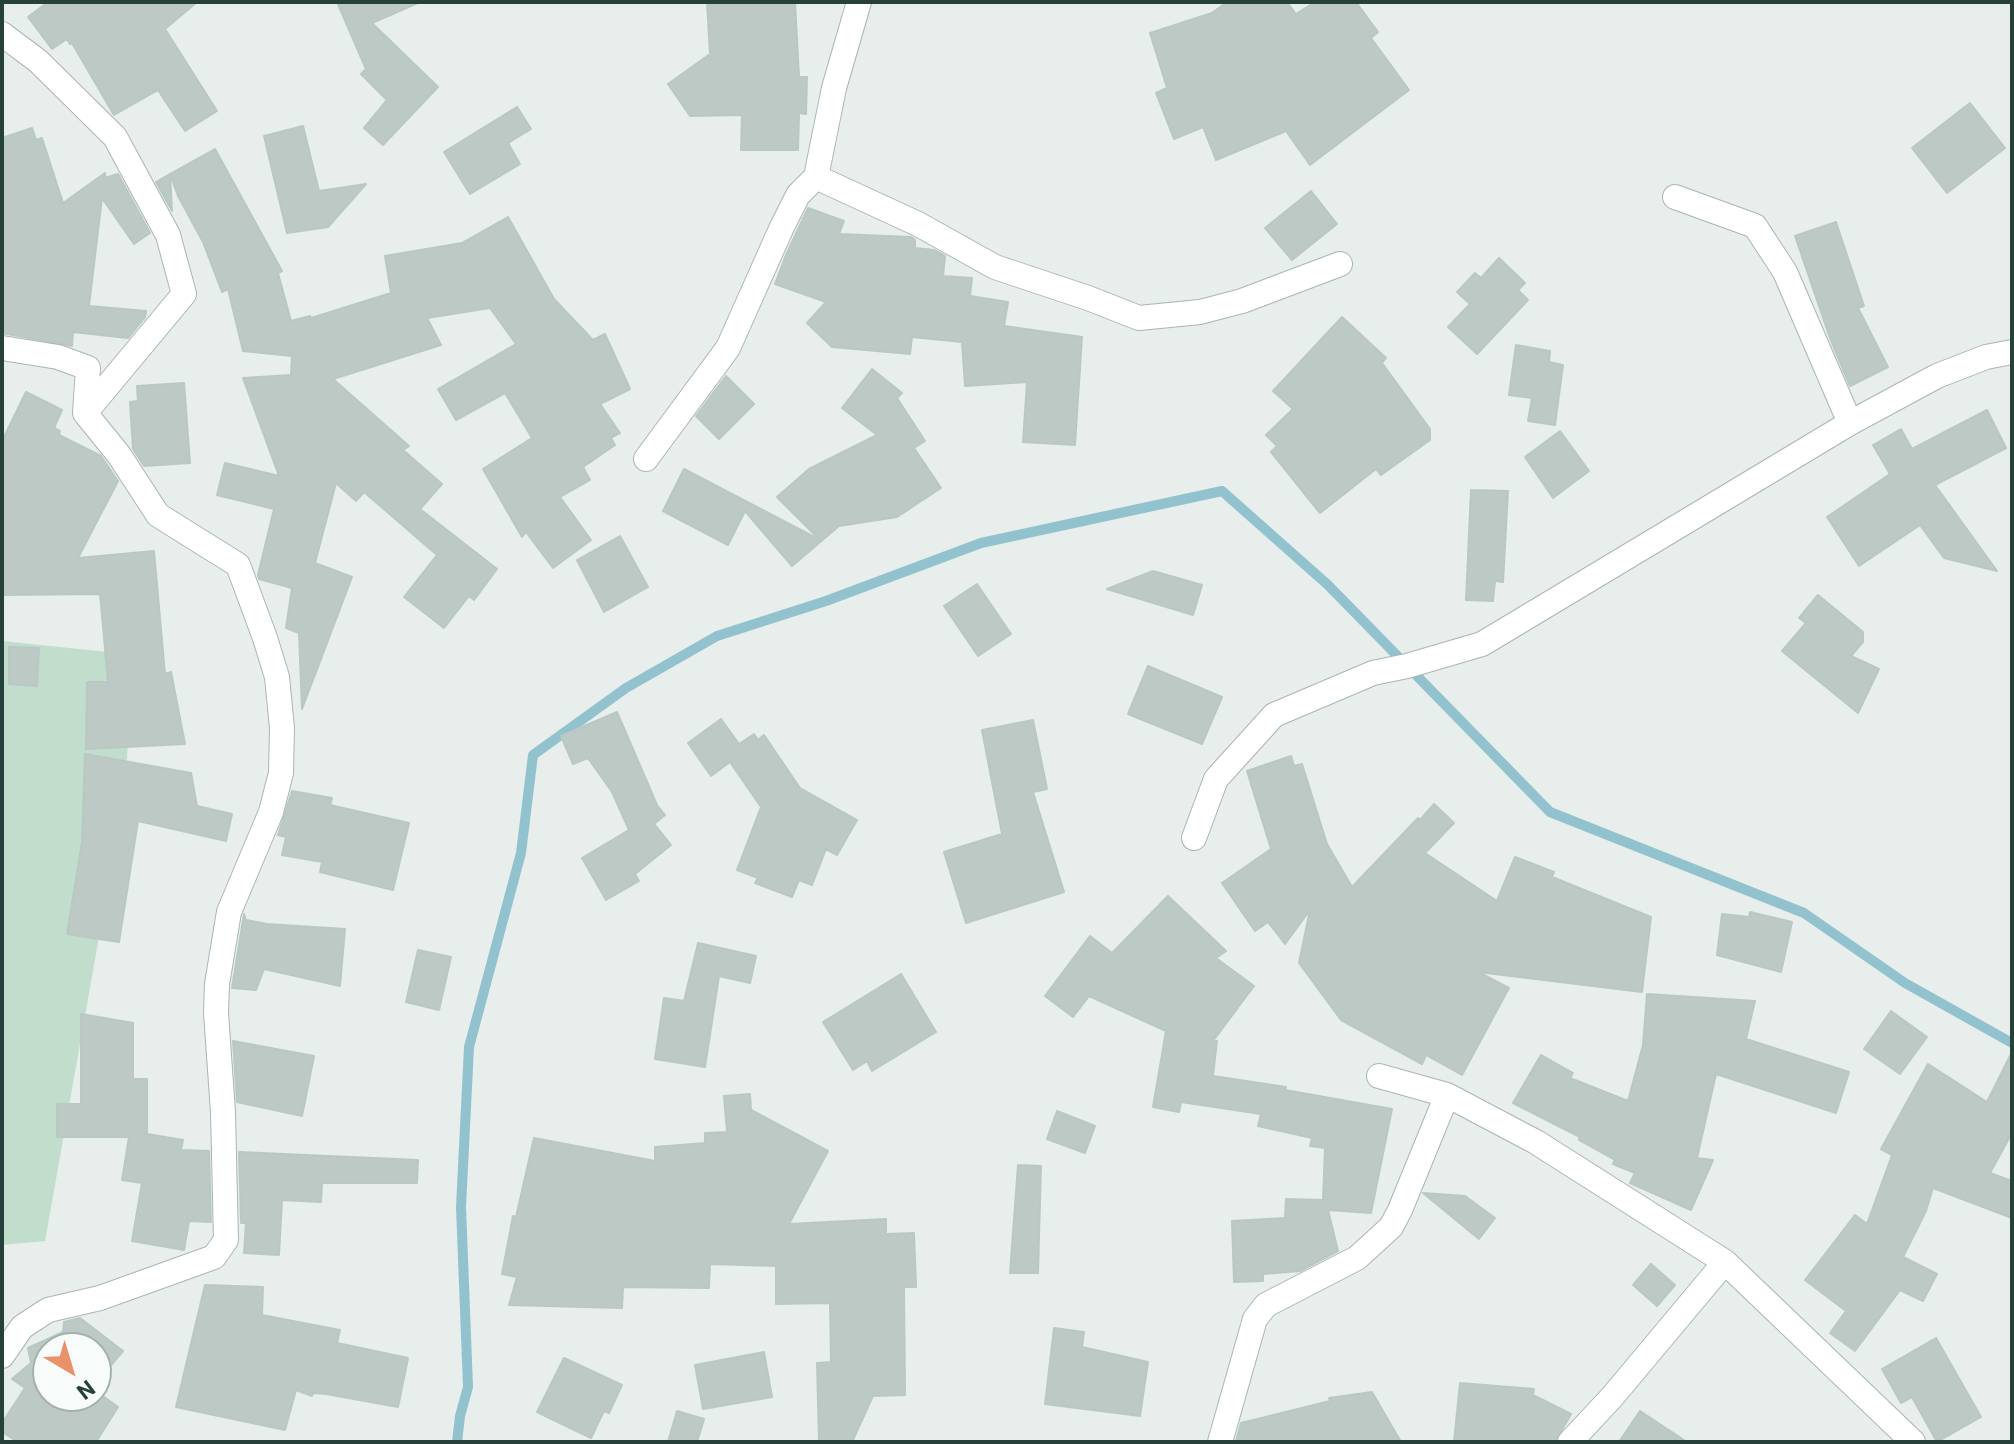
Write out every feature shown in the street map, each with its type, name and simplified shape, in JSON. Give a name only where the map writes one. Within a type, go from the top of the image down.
[{"type":"street","points":[[646,459],[728,348],[798,195],[816,177],[834,88],[859,2]]},
{"type":"street","points":[[2,34],[38,61],[115,137],[168,235],[184,294],[119,376],[85,413]]},
{"type":"street","points":[[816,177],[918,224],[995,267],[1139,318],[1200,312],[1228,305],[1340,264]]},
{"type":"street","points":[[1675,197],[1755,226],[1785,272],[1850,423]]},
{"type":"street","points":[[2,348],[58,357],[88,368],[85,413],[119,455],[158,515],[238,565],[277,677],[282,728],[281,773],[271,812],[229,912],[217,984],[226,1240],[214,1257],[100,1298],[48,1310],[22,1327],[2,1356]]},
{"type":"street","points":[[1194,838],[1216,779],[1274,715],[1373,673],[1482,644],[1850,423],[1937,376],[1986,357],[2012,352]]},
{"type":"street","points":[[1379,1076],[1447,1095],[1536,1142],[1725,1262],[1913,1442]]},
{"type":"street","points":[[1220,1442],[1255,1319],[1266,1305],[1357,1258],[1391,1227],[1447,1095]]},
{"type":"street","points":[[1570,1442],[1612,1397],[1725,1262]]},
{"type":"green space","points":[[2,641],[136,655],[123,802],[45,1241],[2,1245]]},
{"type":"building","points":[[48,2],[197,2],[165,29],[217,111],[185,131],[158,90],[114,115],[72,43],[67,39],[52,49],[28,17]]},
{"type":"building","points":[[337,2],[420,2],[372,23],[438,87],[383,145],[364,128],[387,100],[361,74],[366,69]]},
{"type":"building","points":[[707,2],[795,2],[799,77],[807,77],[806,114],[799,113],[798,150],[741,150],[742,115],[690,116],[668,84],[710,54]]},
{"type":"building","points":[[1227,2],[1287,2],[1296,14],[1315,2],[1356,2],[1378,32],[1371,38],[1409,90],[1310,165],[1286,131],[1216,160],[1203,127],[1174,139],[1156,93],[1167,88],[1150,33],[1212,13]]},
{"type":"building","points":[[1970,103],[2005,148],[1947,193],[1912,148]]},
{"type":"building","points":[[517,107],[531,129],[508,143],[520,164],[470,194],[444,152]]},
{"type":"building","points":[[303,126],[319,191],[366,184],[328,227],[287,233],[264,136]]},
{"type":"building","points":[[32,128],[36,140],[42,138],[63,203],[105,173],[105,178],[118,174],[150,233],[134,244],[102,198],[89,306],[146,311],[145,317],[128,338],[73,332],[72,346],[2,333],[2,138]]},
{"type":"building","points":[[215,149],[282,271],[278,273],[291,321],[311,318],[391,293],[385,256],[462,243],[508,217],[554,299],[593,340],[605,334],[630,389],[600,404],[620,433],[611,438],[615,445],[583,467],[590,480],[560,497],[591,540],[553,568],[526,532],[522,537],[483,469],[532,438],[505,393],[456,420],[438,389],[516,344],[490,308],[427,318],[441,345],[333,379],[409,446],[403,450],[442,484],[420,509],[497,569],[474,600],[469,596],[444,628],[404,597],[437,555],[364,492],[356,501],[336,483],[315,563],[352,577],[302,709],[299,633],[286,628],[292,588],[259,579],[258,575],[274,509],[217,495],[225,463],[279,476],[243,378],[291,375],[292,356],[243,351],[228,289],[222,292],[203,242],[178,196],[170,174]]},
{"type":"building","points":[[170,174],[172,211],[156,182]]},
{"type":"building","points":[[1311,191],[1337,224],[1292,260],[1265,228]]},
{"type":"building","points":[[808,208],[844,221],[839,234],[911,237],[915,240],[915,248],[934,250],[945,256],[943,276],[972,278],[970,296],[1008,302],[1004,326],[1082,337],[1075,445],[1023,442],[1027,382],[965,386],[962,342],[912,337],[910,354],[832,347],[807,323],[826,302],[775,284]]},
{"type":"building","points":[[1836,222],[1864,306],[1858,308],[1888,367],[1850,386],[1795,236]]},
{"type":"building","points":[[1499,258],[1525,283],[1518,290],[1528,300],[1477,354],[1448,327],[1470,304],[1457,292],[1475,273],[1481,278]]},
{"type":"building","points":[[1342,317],[1386,358],[1382,363],[1430,429],[1430,440],[1381,475],[1376,469],[1320,513],[1271,452],[1277,446],[1266,435],[1293,409],[1273,391]]},
{"type":"building","points":[[1516,345],[1550,351],[1549,362],[1563,365],[1555,425],[1528,421],[1532,398],[1509,395]]},
{"type":"building","points":[[872,369],[902,393],[897,398],[925,441],[914,448],[941,488],[897,517],[839,526],[792,566],[745,511],[728,545],[663,511],[684,469],[820,540],[777,497],[809,469],[877,435],[842,408]]},
{"type":"building","points":[[726,376],[754,404],[719,439],[696,416]]},
{"type":"building","points":[[184,383],[190,463],[144,466],[133,449],[130,402],[138,401],[137,386]]},
{"type":"building","points":[[26,392],[62,410],[54,428],[60,431],[59,435],[101,456],[118,481],[78,558],[154,551],[165,674],[171,672],[185,744],[86,749],[87,682],[108,682],[100,594],[2,595],[2,441]]},
{"type":"building","points":[[1987,410],[2006,448],[1935,485],[1997,571],[1944,558],[1920,525],[1859,566],[1827,517],[1890,474],[1873,445],[1901,429],[1912,449]]},
{"type":"building","points":[[1560,431],[1589,471],[1553,498],[1525,457]]},
{"type":"building","points":[[1471,490],[1508,491],[1503,582],[1495,581],[1493,601],[1466,600]]},
{"type":"building","points":[[620,536],[648,587],[604,612],[577,560]]},
{"type":"building","points":[[1153,571],[1202,585],[1193,615],[1107,589]]},
{"type":"building","points":[[977,584],[1011,634],[978,656],[944,606]]},
{"type":"building","points":[[1818,595],[1863,632],[1863,642],[1851,656],[1879,669],[1858,713],[1782,651],[1806,623],[1799,618]]},
{"type":"building","points":[[9,647],[39,648],[37,686],[9,684]]},
{"type":"building","points":[[1148,666],[1222,697],[1202,744],[1128,714]]},
{"type":"building","points":[[617,712],[657,805],[665,815],[654,824],[671,845],[635,874],[639,881],[606,900],[582,858],[629,830],[612,792],[588,758],[573,764],[561,736]]},
{"type":"building","points":[[721,719],[739,744],[754,734],[758,740],[764,735],[800,788],[857,820],[837,855],[826,849],[812,885],[799,880],[792,897],[755,883],[758,878],[737,870],[761,807],[730,762],[711,776],[688,743]]},
{"type":"building","points":[[1033,720],[1047,789],[1033,792],[1064,892],[966,923],[944,852],[1002,834],[982,730]]},
{"type":"building","points":[[85,754],[191,773],[197,806],[232,814],[226,841],[138,821],[119,942],[67,934],[82,843]]},
{"type":"building","points":[[1291,756],[1294,766],[1302,764],[1327,844],[1352,887],[1434,804],[1454,823],[1425,853],[1497,901],[1515,857],[1554,872],[1552,877],[1651,917],[1642,992],[1478,972],[1509,988],[1462,1075],[1426,1055],[1422,1064],[1341,1020],[1299,963],[1310,910],[1285,944],[1268,922],[1255,931],[1222,883],[1271,849],[1247,771]]},
{"type":"building","points":[[292,791],[332,798],[330,805],[409,823],[393,890],[320,872],[322,862],[282,855],[286,837],[278,835]]},
{"type":"building","points":[[1168,896],[1226,951],[1216,958],[1254,986],[1213,1041],[1217,1041],[1213,1076],[1286,1087],[1285,1090],[1392,1109],[1371,1213],[1328,1210],[1338,1251],[1300,1271],[1263,1274],[1263,1281],[1234,1282],[1232,1221],[1285,1218],[1286,1199],[1323,1200],[1325,1148],[1310,1146],[1312,1138],[1258,1126],[1261,1114],[1181,1102],[1179,1112],[1153,1107],[1166,1031],[1089,996],[1073,1017],[1045,996],[1090,936],[1112,953]]},
{"type":"building","points":[[1750,912],[1792,922],[1781,972],[1717,955],[1722,914],[1749,917]]},
{"type":"building","points":[[244,914],[246,920],[267,924],[345,929],[340,986],[264,969],[256,990],[232,988]]},
{"type":"building","points":[[698,943],[756,956],[750,983],[719,976],[705,1067],[655,1059],[664,998],[684,1001]]},
{"type":"building","points":[[418,950],[451,957],[439,1010],[406,1002]]},
{"type":"building","points":[[901,974],[936,1032],[872,1071],[867,1061],[853,1070],[823,1022]]},
{"type":"building","points":[[1647,994],[1755,1001],[1746,1039],[1849,1072],[1836,1113],[1716,1074],[1697,1158],[1713,1160],[1691,1210],[1630,1183],[1635,1173],[1613,1164],[1615,1160],[1579,1140],[1580,1137],[1513,1103],[1541,1055],[1573,1073],[1570,1078],[1628,1101],[1643,1045]]},
{"type":"building","points":[[1891,1011],[1927,1037],[1900,1074],[1864,1049]]},
{"type":"building","points":[[81,1014],[133,1023],[133,1079],[147,1079],[147,1134],[183,1140],[181,1150],[209,1151],[211,1222],[189,1221],[184,1250],[132,1241],[142,1183],[122,1180],[129,1137],[57,1137],[57,1104],[81,1104]]},
{"type":"building","points":[[233,1041],[314,1056],[302,1116],[237,1102]]},
{"type":"building","points":[[2012,1052],[2012,1133],[1990,1173],[2012,1181],[2012,1218],[1933,1188],[1926,1211],[1903,1257],[1937,1274],[1923,1301],[1900,1290],[1855,1351],[1830,1333],[1846,1311],[1805,1280],[1855,1215],[1867,1224],[1892,1155],[1881,1149],[1928,1064],[1987,1102]]},
{"type":"building","points":[[750,1094],[751,1110],[828,1151],[789,1224],[886,1219],[886,1234],[914,1233],[916,1287],[904,1287],[905,1395],[873,1396],[852,1442],[819,1442],[817,1363],[831,1362],[830,1303],[776,1304],[776,1266],[710,1264],[709,1288],[623,1287],[622,1308],[509,1305],[517,1277],[502,1274],[513,1216],[516,1217],[534,1138],[655,1161],[655,1147],[705,1143],[705,1133],[727,1132],[724,1096]]},
{"type":"building","points":[[1057,1111],[1095,1126],[1085,1153],[1047,1139]]},
{"type":"building","points":[[239,1152],[418,1160],[417,1183],[322,1183],[321,1202],[282,1200],[279,1255],[244,1253],[246,1223],[241,1223]]},
{"type":"building","points":[[1018,1165],[1041,1166],[1038,1273],[1010,1273]]},
{"type":"building","points":[[1423,1193],[1465,1196],[1495,1218],[1479,1239]]},
{"type":"building","points":[[1651,1264],[1675,1285],[1657,1306],[1633,1285]]},
{"type":"building","points":[[205,1285],[263,1287],[262,1315],[340,1330],[337,1343],[408,1358],[398,1407],[326,1394],[313,1393],[312,1396],[296,1390],[285,1430],[176,1407]]},
{"type":"building","points":[[80,1318],[98,1332],[63,1332],[64,1322]]},
{"type":"building","points":[[1054,1328],[1084,1332],[1082,1347],[1148,1362],[1140,1416],[1045,1404]]},
{"type":"building","points":[[1936,1338],[1981,1417],[1937,1442],[1912,1397],[1901,1403],[1882,1369]]},
{"type":"building","points":[[112,1343],[123,1351],[112,1364]]},
{"type":"building","points":[[32,1346],[32,1412],[112,1412],[112,1403],[118,1407],[96,1442],[18,1442],[2,1432],[2,1423],[25,1388],[12,1379],[31,1363],[28,1348]]},
{"type":"building","points":[[764,1352],[772,1397],[703,1409],[695,1365]]},
{"type":"building","points":[[564,1358],[622,1385],[609,1413],[604,1411],[591,1438],[537,1412]]},
{"type":"building","points":[[1460,1383],[1534,1389],[1533,1395],[1571,1414],[1555,1442],[1454,1442]]},
{"type":"building","points":[[1372,1392],[1401,1442],[1236,1442],[1241,1423],[1330,1401],[1329,1398]]},
{"type":"building","points":[[677,1411],[704,1419],[697,1442],[668,1442]]},
{"type":"building","points":[[1640,1411],[1687,1442],[1619,1442]]},
{"type":"waterway","points":[[457,1442],[468,1387],[461,1207],[469,1047],[521,853],[533,755],[626,688],[717,636],[826,601],[981,543],[1222,491],[1328,585],[1550,812],[1804,913],[1905,983],[2012,1043]]}]
